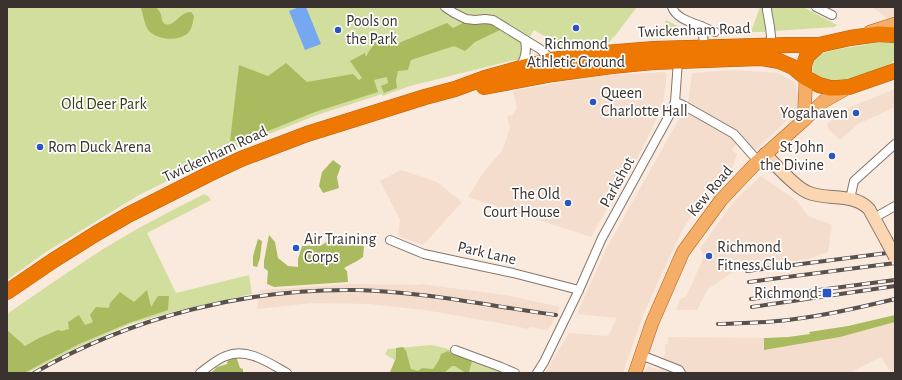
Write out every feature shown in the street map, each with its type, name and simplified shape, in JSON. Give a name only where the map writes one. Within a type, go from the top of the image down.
[{"type":"highway","points":[[879,34],[895,29]]},
{"type":"highway","name":"Twickenham Road","points":[[7,292],[54,260],[128,215],[241,159],[307,134],[515,69],[552,60],[612,52],[654,49],[819,45],[850,38],[879,34]]},
{"type":"highway","points":[[879,34],[895,35]]},
{"type":"highway","points":[[805,77],[804,65],[807,56],[819,45]]},
{"type":"highway","name":"Twickenham Road","points":[[455,89],[488,86],[612,66],[678,61],[761,58],[771,59],[793,66],[805,77],[825,87],[838,88],[849,87],[895,71]]},
{"type":"main road","points":[[850,38],[895,24]]},
{"type":"main road","points":[[804,120],[805,77]]},
{"type":"main road","name":"Kew Road","points":[[635,373],[662,299],[683,252],[699,229],[721,200],[762,158],[824,101],[849,87]]},
{"type":"street","points":[[445,7],[466,19],[493,20],[540,49],[559,66],[571,72]]},
{"type":"street","points":[[767,7],[766,10],[772,46]]},
{"type":"street","points":[[816,7],[832,15]]},
{"type":"street","points":[[672,8],[675,13],[681,17],[715,32]]},
{"type":"street","points":[[701,26],[704,48]]},
{"type":"street","points":[[515,69],[520,66],[524,57],[526,49],[525,40]]},
{"type":"street","name":"Parkshot","points":[[537,373],[568,313],[602,238],[670,114],[675,102],[678,61]]},
{"type":"street","points":[[675,102],[734,134],[741,143],[806,192],[850,199],[865,205],[869,209],[895,257]]},
{"type":"street","points":[[850,199],[854,181],[895,144]]},
{"type":"street","points":[[874,218],[895,206]]},
{"type":"street","name":"Park Lane","points":[[390,240],[424,254],[513,273],[579,290]]},
{"type":"street","points":[[455,350],[515,373]]},
{"type":"street","points":[[200,373],[226,356],[235,353],[254,356],[287,373]]},
{"type":"street","points":[[641,355],[679,370],[681,373]]},
{"type":"shaded area","points":[[872,7],[895,7],[895,20],[891,21]]},
{"type":"shaded area","points":[[734,70],[778,73],[795,82],[798,96],[798,109],[755,151],[742,139],[732,150],[737,154],[732,169],[713,190],[707,193],[684,227],[644,313],[623,373],[545,373],[569,333],[608,336],[617,318],[577,314],[605,251],[688,103],[692,73]]},
{"type":"shaded area","points":[[664,72],[667,74],[663,102],[653,127],[630,172],[618,190],[614,191],[616,192],[591,237],[468,197],[485,170],[502,151],[510,128],[507,116],[513,115],[517,107],[513,91],[595,77]]},
{"type":"shaded area","points":[[895,89],[895,107],[858,124],[840,140],[829,130],[827,124],[845,109]]},
{"type":"shaded area","points":[[401,170],[437,182],[462,202],[423,245],[398,236],[400,220],[380,181]]},
{"type":"shaded area","points":[[761,176],[797,201],[808,216],[832,225],[828,252],[808,259],[739,268],[708,289],[697,310],[676,310],[680,299],[686,297],[704,257],[700,248],[735,200]]},
{"type":"shaded area","points":[[352,284],[421,284],[511,296],[560,307],[547,330],[530,327],[528,329],[425,310],[370,304],[312,303],[257,309],[260,290]]},
{"type":"shaded area","points":[[895,322],[895,373],[891,373],[881,357],[849,373],[645,373],[648,366],[659,370],[665,354],[665,344],[668,344],[668,337],[764,338],[764,350],[840,337]]},
{"type":"green space","name":"Old Deer Park","points":[[7,7],[637,7],[607,45],[574,50],[565,48],[534,30],[523,48],[521,59],[410,86],[382,96],[382,94],[317,115],[236,147],[139,195],[46,252],[7,280]]},
{"type":"green space","points":[[142,7],[156,7],[160,12],[163,22],[168,25],[187,12],[191,12],[194,16],[191,27],[188,33],[179,38],[168,39],[157,36],[149,31],[145,24]]},
{"type":"green space","points":[[760,7],[763,7],[765,32],[751,32]]},
{"type":"green space","points":[[771,7],[803,7],[837,25],[834,27],[774,31],[770,15]]},
{"type":"green space","points":[[666,20],[689,32],[690,33],[661,35]]},
{"type":"green space","points":[[497,21],[500,30],[475,42],[465,51],[454,46],[411,60],[408,70],[398,71],[396,80],[397,88],[384,93],[381,86],[388,83],[387,77],[374,80],[378,92],[315,112],[246,140],[230,141],[239,65],[268,76],[286,63],[307,82],[353,74],[359,80],[362,78],[350,61],[365,53],[366,57],[378,39],[388,40],[394,45],[447,23],[453,28],[463,23]]},
{"type":"green space","points":[[895,40],[895,59],[890,65],[856,77],[842,80],[829,81],[819,78],[813,72],[813,59],[820,54],[839,49]]},
{"type":"green space","points":[[333,160],[341,166],[337,177],[339,188],[323,193],[319,186],[322,172]]},
{"type":"green space","points":[[204,194],[211,200],[147,233],[176,293],[249,275],[252,294],[172,312],[130,324],[80,346],[27,373],[7,373],[7,314],[80,264],[117,241]]},
{"type":"green space","points":[[269,235],[275,242],[278,258],[288,266],[298,267],[298,259],[302,246],[322,245],[332,238],[341,242],[356,242],[364,246],[363,257],[344,268],[347,271],[348,282],[274,287],[267,284],[268,271],[264,268]]},
{"type":"green space","points":[[258,239],[262,241],[260,258],[257,267],[253,266],[253,256]]},
{"type":"green space","points":[[147,290],[151,307],[158,296],[169,296],[168,310],[129,323],[79,344],[24,373],[7,373],[7,330],[25,346],[58,330],[62,331],[69,329],[68,322],[79,315],[85,325],[93,322],[90,315],[96,307],[109,308],[110,303],[120,292],[134,302]]},
{"type":"green space","points":[[895,315],[895,322],[840,337],[764,350],[764,338],[810,334],[809,332],[848,326]]},
{"type":"green space","points":[[431,345],[445,348],[454,352],[453,353],[458,356],[503,373],[416,373],[385,354],[388,349]]},
{"type":"green space","points":[[403,347],[406,351],[411,369],[418,371],[422,368],[433,369],[441,354],[448,351],[472,361],[469,372],[464,372],[455,366],[452,366],[444,373],[391,373],[390,372],[396,358],[396,348]]},
{"type":"green space","points":[[236,356],[240,368],[243,369],[243,373],[211,373],[217,367],[227,364],[228,359]]},
{"type":"water","points":[[299,7],[306,7],[321,44],[305,50],[289,11]]},
{"type":"railway","points":[[747,271],[895,252]]},
{"type":"railway","points":[[749,282],[895,263]]},
{"type":"railway","points":[[751,299],[895,280]]},
{"type":"railway","points":[[752,307],[895,286]]},
{"type":"railway","points":[[34,373],[71,353],[110,336],[150,322],[191,310],[274,294],[316,291],[383,291],[433,296],[556,315]]},
{"type":"railway","points":[[718,324],[766,322],[808,317],[895,299]]},
{"type":"place","name":"Richmond Athletic Ground","points":[[576,28]]},
{"type":"place","name":"Pools on the Park","points":[[338,30]]},
{"type":"place","name":"Queen Charlotte Hall","points":[[593,102]]},
{"type":"place","name":"Yogahaven","points":[[856,113]]},
{"type":"place","name":"Rom Duck Arena","points":[[40,147]]},
{"type":"place","name":"St John the Divine","points":[[832,156]]},
{"type":"place","name":"The Old Court House","points":[[568,203]]},
{"type":"place","name":"Air Training Corps","points":[[296,248]]},
{"type":"place","name":"Richmond Fitness Club","points":[[709,256]]},
{"type":"place","name":"Richmond","points":[[827,293]]}]
